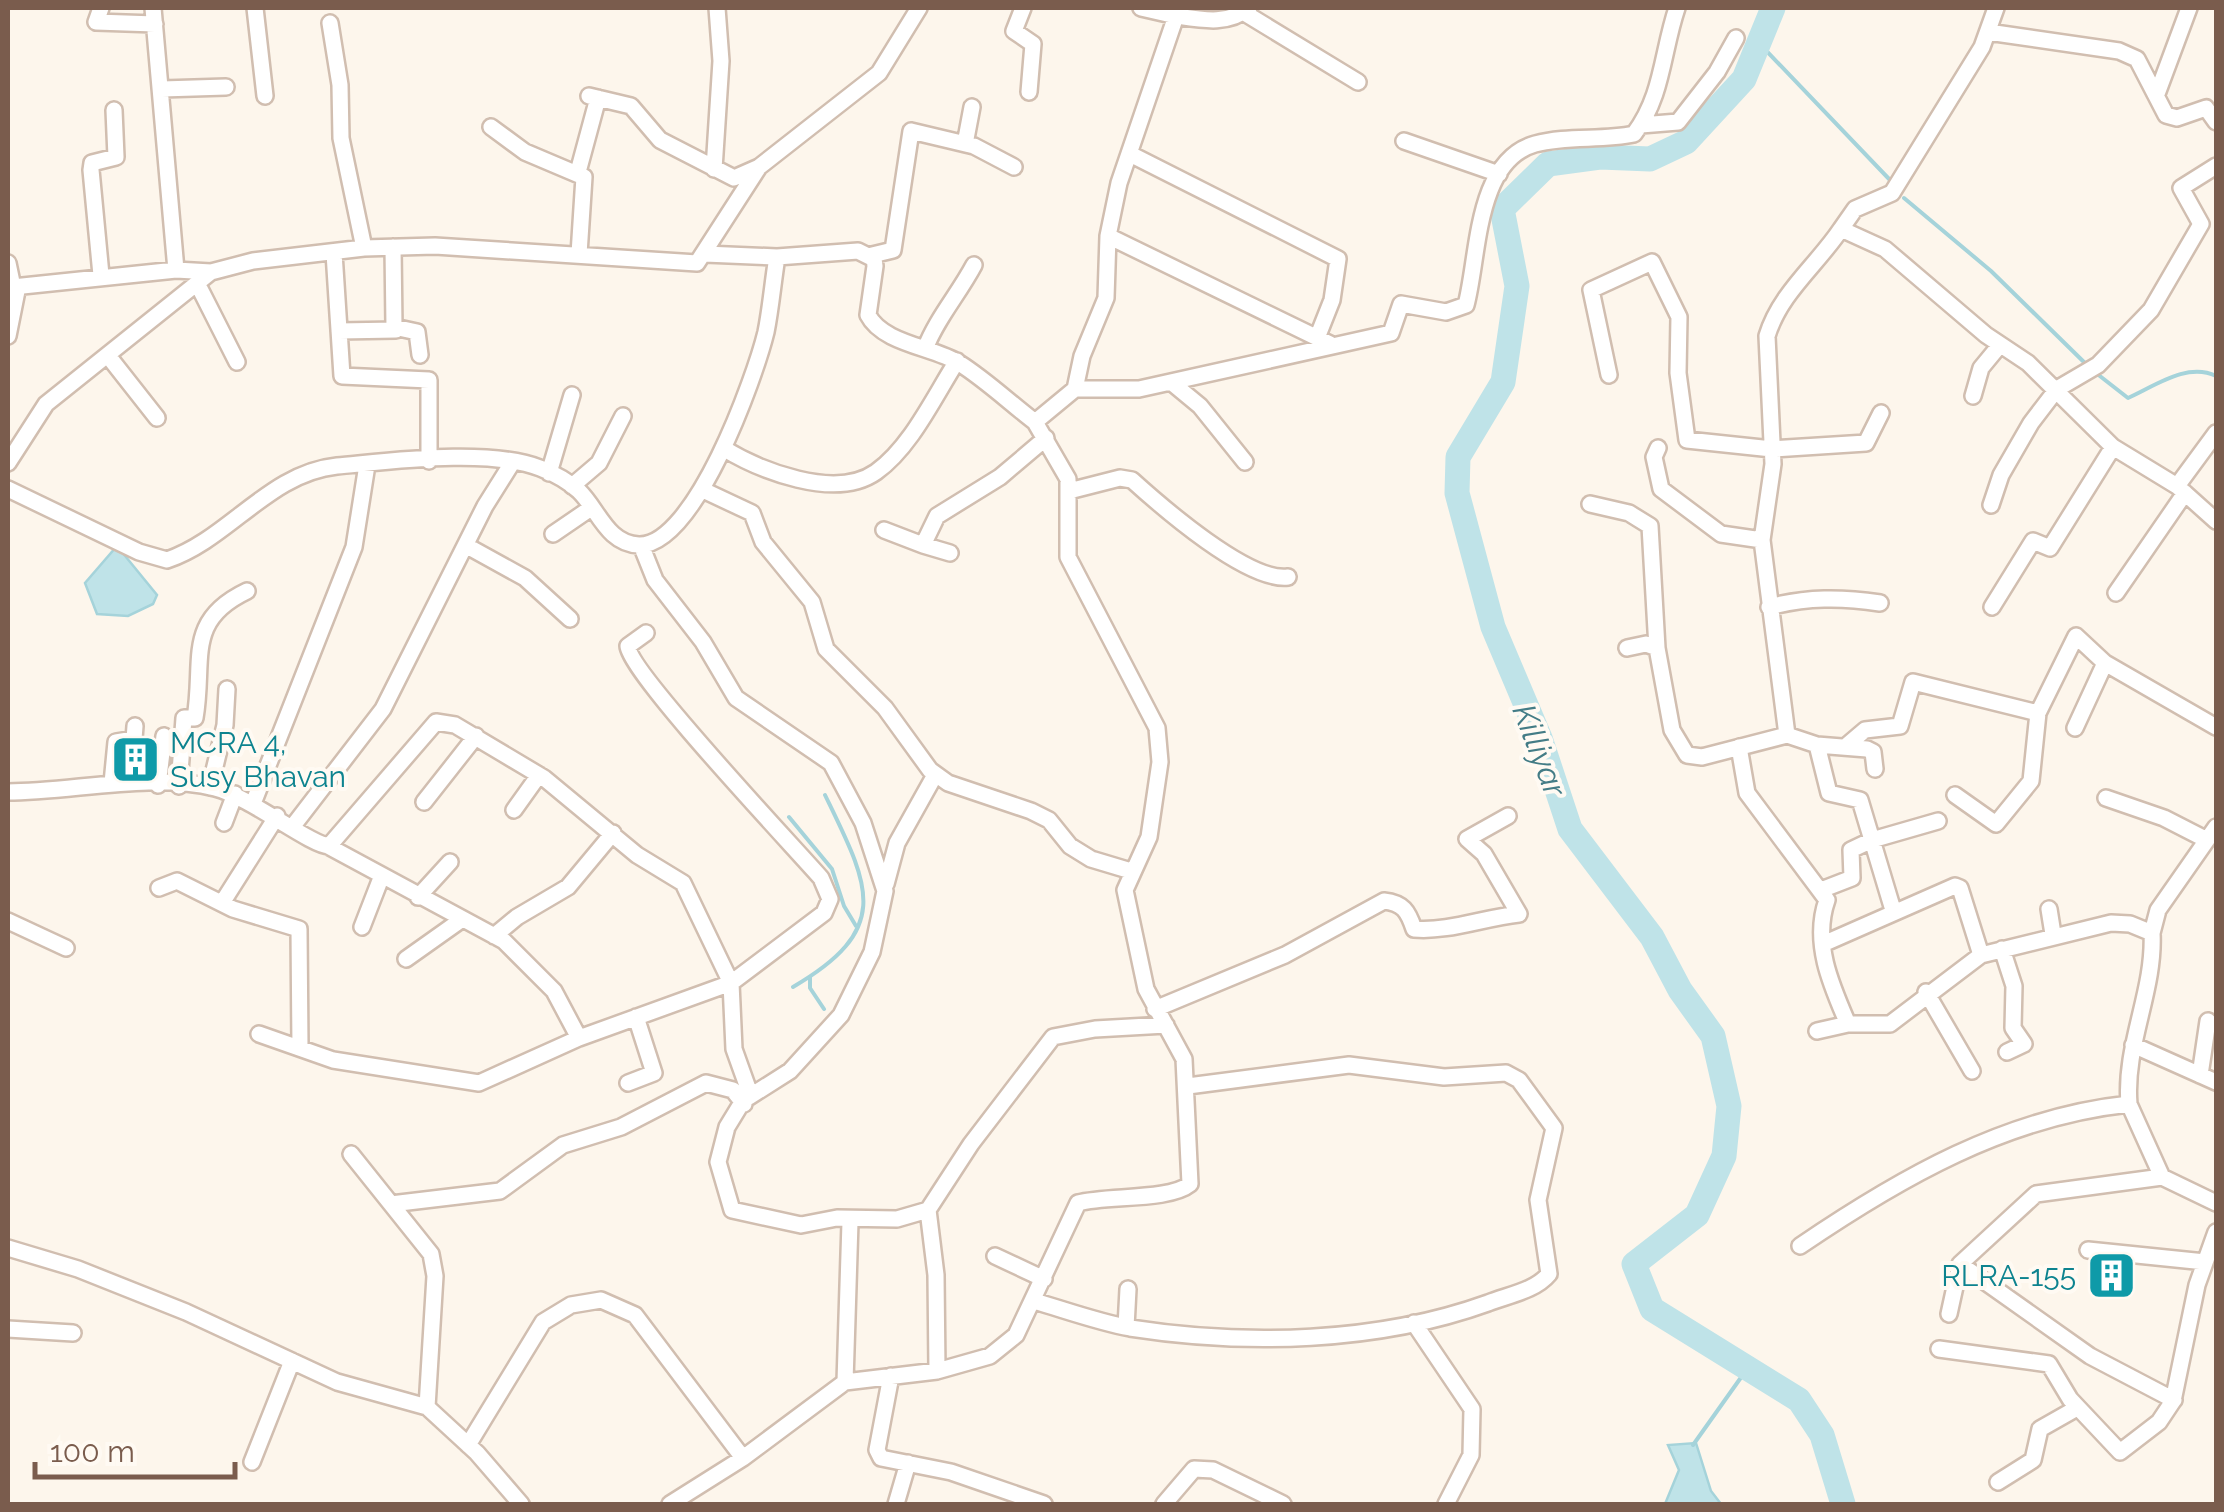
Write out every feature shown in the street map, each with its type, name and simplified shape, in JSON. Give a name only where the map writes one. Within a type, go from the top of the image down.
[{"type":"street","points":[[100,8],[96,22],[154,16],[176,270]]},
{"type":"street","points":[[255,8],[264,96]]},
{"type":"street","points":[[714,169],[720,60],[717,8]]},
{"type":"street","points":[[578,172],[594,97],[631,106],[660,140],[714,169],[740,178],[878,73],[918,8]]},
{"type":"street","points":[[1023,8],[1014,31],[1033,44],[1028,92]]},
{"type":"street","points":[[1141,8],[1236,19],[1246,10],[1358,82]]},
{"type":"street","points":[[1075,389],[1139,389],[1324,341],[1391,333],[1401,304],[1456,312],[1466,305],[1476,270],[1480,215],[1499,174],[1530,145],[1567,138],[1603,140],[1634,134],[1662,81],[1663,50],[1677,8]]},
{"type":"street","points":[[1787,735],[1762,540],[1772,449],[1768,336],[1773,316],[1854,210],[1892,193],[1988,32],[1996,8]]},
{"type":"street","points":[[2157,94],[2189,8]]},
{"type":"street","points":[[1036,422],[1075,389],[1082,356],[1106,298],[1108,236],[1118,184],[1132,154],[1150,83],[1176,12]]},
{"type":"street","points":[[330,22],[340,85],[341,138],[364,248]]},
{"type":"street","points":[[1988,32],[2119,50],[2137,60],[2169,117],[2206,108],[2216,122]]},
{"type":"street","points":[[1641,125],[1678,122],[1718,72],[1736,38]]},
{"type":"street","points":[[162,89],[226,87]]},
{"type":"street","points":[[966,144],[972,107]]},
{"type":"street","points":[[101,275],[90,170],[92,163],[116,158],[114,110]]},
{"type":"street","points":[[491,127],[528,154],[578,172],[585,184],[579,254]]},
{"type":"street","points":[[868,256],[894,250],[911,131],[966,144],[1014,167]]},
{"type":"street","points":[[1404,141],[1499,174]]},
{"type":"street","points":[[1132,154],[1338,259],[1324,341]]},
{"type":"street","points":[[1990,505],[2017,444],[2057,388],[2098,365],[2151,310],[2209,221],[2181,188],[2216,166]]},
{"type":"street","points":[[13,287],[101,275],[211,272],[253,262],[392,247],[508,247],[691,265],[705,254],[758,167]]},
{"type":"street","points":[[1841,229],[1885,249],[2000,346],[2057,388],[2112,447],[2182,489],[2216,521]]},
{"type":"street","points":[[1108,236],[1324,341]]},
{"type":"street","points":[[392,247],[396,330]]},
{"type":"street","points":[[670,1504],[743,1458],[846,1382],[937,1371],[990,1356],[1016,1335],[1078,1203],[1106,1195],[1184,1189],[1190,1184],[1184,1059],[1155,1010],[1140,970],[1125,890],[1149,837],[1160,762],[1157,728],[1068,558],[1068,479],[1036,422],[957,361],[872,322],[868,314],[875,266],[868,256],[858,251],[777,257],[705,254]]},
{"type":"street","points":[[334,253],[342,376],[429,380],[430,461]]},
{"type":"street","points":[[641,545],[684,518],[723,448],[766,334],[777,257]]},
{"type":"street","points":[[1610,376],[1591,290],[1652,262],[1679,318],[1678,373],[1687,440],[1772,449],[1866,443],[1881,413]]},
{"type":"street","points":[[8,263],[13,287],[8,336]]},
{"type":"street","points":[[925,349],[936,320],[958,296],[974,265]]},
{"type":"street","points":[[8,462],[46,404],[211,272]]},
{"type":"street","points":[[197,283],[237,362]]},
{"type":"street","points":[[339,331],[418,332],[420,355]]},
{"type":"street","points":[[1973,396],[1982,368],[2000,346]]},
{"type":"street","points":[[109,357],[158,418]]},
{"type":"street","points":[[723,448],[770,474],[796,480],[873,475],[896,454],[957,361]]},
{"type":"street","points":[[1171,382],[1200,406],[1246,462]]},
{"type":"street","points":[[548,473],[572,395]]},
{"type":"street","points":[[572,486],[599,464],[623,416]]},
{"type":"street","points":[[2116,593],[2216,434]]},
{"type":"street","points":[[923,545],[937,516],[1000,477],[1046,438]]},
{"type":"street","points":[[1992,607],[2021,554],[2033,541],[2050,548],[2112,447]]},
{"type":"street","points":[[1658,448],[1654,456],[1661,489],[1721,534],[1762,540]]},
{"type":"street","points":[[8,489],[139,552],[167,560],[228,526],[300,474],[430,461],[512,462],[548,473],[572,486],[606,528],[641,545],[656,580],[703,642],[736,698],[830,764],[863,823],[886,891]]},
{"type":"street","points":[[294,826],[383,709],[512,462]]},
{"type":"street","points":[[254,801],[348,564],[366,465]]},
{"type":"street","points":[[1069,491],[1120,478],[1132,480],[1236,560],[1262,576],[1288,578]]},
{"type":"street","points":[[702,490],[752,512],[764,542],[812,602],[834,660],[884,708],[936,775],[1031,811],[1049,820],[1070,846],[1092,859],[1131,871]]},
{"type":"street","points":[[1590,504],[1629,513],[1650,526],[1656,648],[1672,730],[1685,753],[1702,757],[1787,735],[1817,745],[1873,752],[1876,769]]},
{"type":"street","points":[[553,534],[591,508]]},
{"type":"street","points":[[884,530],[950,554]]},
{"type":"street","points":[[466,546],[524,578],[570,618]]},
{"type":"street","points":[[179,786],[184,718],[194,718],[198,700],[202,634],[210,614],[246,591]]},
{"type":"street","points":[[1769,607],[1816,598],[1880,604]]},
{"type":"street","points":[[259,1034],[333,1060],[478,1082],[579,1038],[731,983],[810,927],[830,900],[821,878],[634,664],[628,646],[646,633]]},
{"type":"street","points":[[1955,796],[1996,824],[2031,782],[2038,714],[2076,636],[2105,663],[2216,728]]},
{"type":"street","points":[[1627,648],[1646,644],[1656,648]]},
{"type":"street","points":[[2076,728],[2105,663]]},
{"type":"street","points":[[1845,746],[1865,730],[1900,726],[1913,682],[2038,714]]},
{"type":"street","points":[[210,787],[225,725],[226,688]]},
{"type":"street","points":[[326,845],[340,838],[436,722],[447,721],[476,736],[539,775],[683,884],[731,983],[734,1049],[746,1100]]},
{"type":"street","points":[[112,784],[116,742],[134,740],[135,726]]},
{"type":"street","points":[[158,784],[164,736]]},
{"type":"street","points":[[424,802],[476,736]]},
{"type":"street","points":[[1817,745],[1829,794],[1860,800],[1893,910]]},
{"type":"street","points":[[1739,747],[1746,793],[1827,900],[1820,920],[1828,976],[1848,1024]]},
{"type":"street","points":[[514,810],[539,775]]},
{"type":"street","points":[[928,1210],[897,1219],[850,1222],[836,1218],[779,1223],[732,1210],[718,1162],[727,1127],[746,1100],[790,1072],[841,1015],[872,952],[897,843],[936,775]]},
{"type":"street","points":[[8,792],[158,784],[210,787],[254,801],[315,844],[326,845],[494,936],[554,991],[579,1038]]},
{"type":"street","points":[[224,823],[234,794]]},
{"type":"street","points":[[2106,798],[2212,833],[2158,910],[2152,933],[2153,963],[2132,1045],[2128,1104],[2162,1178]]},
{"type":"street","points":[[222,903],[277,816]]},
{"type":"street","points":[[1155,1010],[1285,955],[1384,901],[1396,902],[1408,912],[1414,929],[1442,932],[1470,920],[1518,914],[1484,854],[1468,839],[1508,816]]},
{"type":"street","points":[[1821,890],[1852,878],[1851,850],[1872,840],[1938,822]]},
{"type":"street","points":[[494,936],[517,917],[568,887],[613,834]]},
{"type":"street","points":[[418,897],[450,862]]},
{"type":"street","points":[[362,927],[381,878]]},
{"type":"street","points":[[159,888],[177,881],[222,903],[298,929],[300,1048]]},
{"type":"street","points":[[1823,944],[1854,933],[1893,910],[1950,888],[1960,888],[1980,955]]},
{"type":"street","points":[[2049,909],[2053,934]]},
{"type":"street","points":[[406,959],[461,920]]},
{"type":"street","points":[[8,922],[66,948]]},
{"type":"street","points":[[1817,1032],[1848,1024],[1890,1024],[1926,992],[1980,955],[2002,948],[2111,922],[2152,933]]},
{"type":"street","points":[[2002,948],[2014,986],[2014,1028],[2024,1044],[2007,1052]]},
{"type":"street","points":[[1926,992],[1972,1071]]},
{"type":"street","points":[[628,1082],[654,1073],[636,1017]]},
{"type":"street","points":[[2200,1074],[2208,1021]]},
{"type":"street","points":[[937,1371],[928,1210],[971,1144],[1053,1038],[1095,1029],[1166,1025]]},
{"type":"street","points":[[2132,1045],[2216,1082]]},
{"type":"street","points":[[1034,1301],[1126,1327],[1219,1339],[1347,1333],[1459,1313],[1539,1284],[1550,1274],[1538,1200],[1554,1128],[1518,1080],[1506,1072],[1444,1076],[1349,1065],[1188,1086]]},
{"type":"street","points":[[391,1204],[500,1190],[563,1145],[621,1127],[706,1083],[732,1090],[746,1100]]},
{"type":"street","points":[[1800,1246],[1878,1193],[1987,1139],[2081,1109],[2128,1104]]},
{"type":"street","points":[[352,1154],[431,1254],[434,1266],[426,1407]]},
{"type":"street","points":[[1949,1314],[1960,1264],[2036,1194],[2162,1178],[2216,1203]]},
{"type":"street","points":[[846,1382],[850,1222]]},
{"type":"street","points":[[1939,1349],[2050,1364],[2078,1408],[2120,1452],[2159,1422],[2174,1400],[2205,1262],[2216,1232]]},
{"type":"street","points":[[8,1248],[150,1298],[337,1382],[426,1407],[521,1504]]},
{"type":"street","points":[[2088,1250],[2205,1262]]},
{"type":"street","points":[[995,1256],[1044,1279]]},
{"type":"street","points":[[1960,1264],[2090,1356],[2174,1400]]},
{"type":"street","points":[[1126,1327],[1128,1289]]},
{"type":"street","points":[[468,1446],[543,1322],[571,1305],[601,1300],[635,1316],[743,1458]]},
{"type":"street","points":[[1414,1323],[1472,1409],[1471,1454],[1446,1504]]},
{"type":"street","points":[[8,1330],[73,1333]]},
{"type":"street","points":[[252,1462],[292,1361]]},
{"type":"street","points":[[890,1376],[878,1453],[883,1459],[951,1472],[1044,1504]]},
{"type":"street","points":[[1998,1482],[2032,1460],[2040,1428],[2078,1408]]},
{"type":"street","points":[[896,1504],[908,1464]]},
{"type":"street","points":[[1164,1504],[1194,1468],[1213,1470],[1279,1504]]},
{"type":"water","points":[[117,546],[157,595],[153,604],[128,616],[97,614],[85,583]]},
{"type":"water","points":[[1696,1443],[1711,1491],[1721,1504],[1665,1504],[1679,1470],[1668,1445]]},
{"type":"waterway","name":"Killiyar","points":[[1773,8],[1744,79],[1686,142],[1650,159],[1600,157],[1548,164],[1502,209],[1517,286],[1503,382],[1458,457],[1457,493],[1493,627],[1540,738],[1570,829],[1652,937],[1680,990],[1713,1036],[1729,1106],[1724,1156],[1697,1215],[1634,1264],[1652,1309],[1799,1400],[1822,1435],[1843,1504]]},
{"type":"waterway","points":[[1757,41],[1890,180]]},
{"type":"waterway","points":[[1904,198],[1991,271],[2089,367]]},
{"type":"waterway","points":[[2096,373],[2128,398],[2183,374],[2205,372],[2216,376]]},
{"type":"waterway","points":[[793,987],[825,966],[847,945],[859,924],[863,903],[853,855],[825,795]]},
{"type":"waterway","points":[[789,817],[832,869],[844,906],[856,926]]},
{"type":"waterway","points":[[810,977],[810,988],[824,1009]]},
{"type":"waterway","points":[[1693,1445],[1747,1369]]},
{"type":"place","name":"MCRA 4, Susy Bhavan","points":[[135,759]]},
{"type":"place","name":"RLRA-155","points":[[2111,1275]]}]
